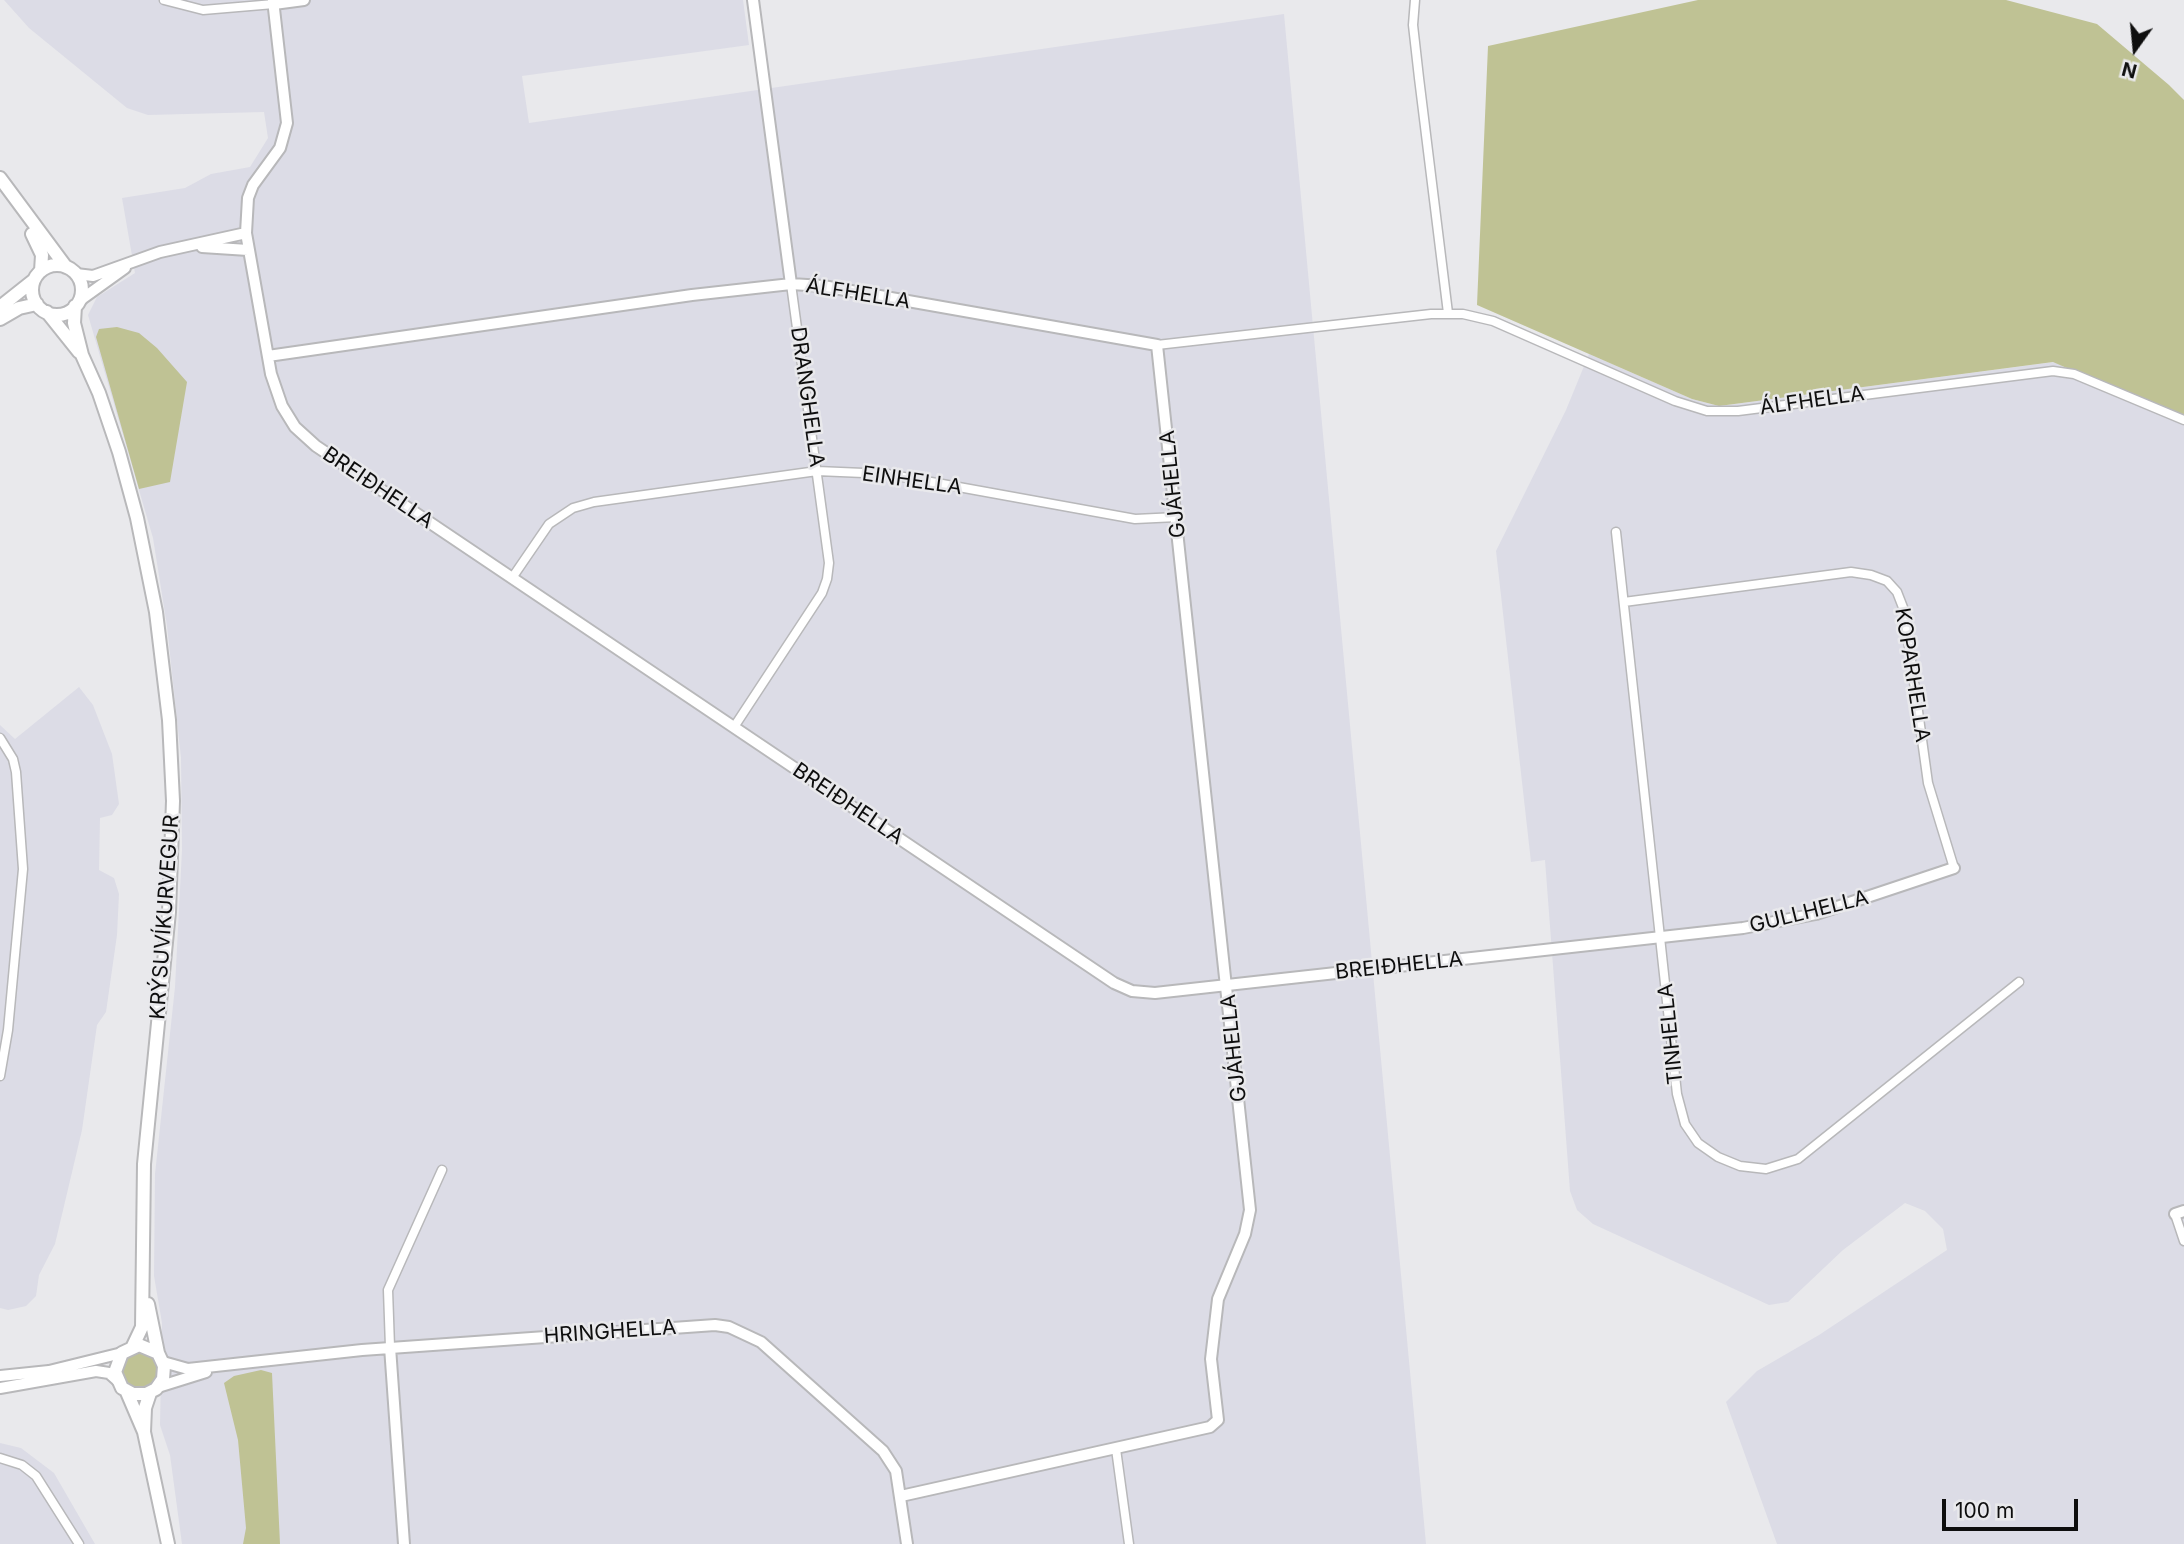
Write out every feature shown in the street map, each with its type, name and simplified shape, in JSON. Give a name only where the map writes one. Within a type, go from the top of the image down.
[{"type":"main road","points":[[0,178],[82,288],[77,304],[61,314],[42,308],[19,308],[0,319]]},
{"type":"main road","points":[[0,178],[39,247],[43,260],[33,292],[42,308]]},
{"type":"main road","points":[[0,307],[53,265],[71,270]]},
{"type":"main road","name":"KRÝSUVÍKURVEGUR","points":[[77,304],[74,323],[82,355],[108,417],[137,518],[156,612],[169,720],[172,852],[144,1164],[142,1327],[127,1350]]},
{"type":"main road","name":"KRÝSUVÍKURVEGUR","points":[[42,308],[82,355]]},
{"type":"main road","name":"KRÝSUVÍKURVEGUR","points":[[143,1280],[160,1358]]},
{"type":"main road","points":[[144,1432],[145,1408],[164,1374],[160,1358],[146,1346],[127,1350],[115,1366],[144,1432],[168,1544]]},
{"type":"main road","points":[[122,1386],[137,1395],[154,1390]]},
{"type":"street","points":[[164,0],[203,10],[304,0]]},
{"type":"street","name":"DRANGHELLA","points":[[734,727],[825,586],[829,563],[753,0]]},
{"type":"street","points":[[1415,0],[1413,25],[1448,313]]},
{"type":"street","name":"BREIÐHELLA","points":[[274,2],[287,123],[280,148],[253,185],[248,198],[246,233],[268,356],[282,406],[302,435],[512,578],[1114,983],[1132,992],[1155,993],[1228,983],[1661,940]]},
{"type":"street","points":[[71,270],[93,276],[160,252],[246,233]]},
{"type":"street","points":[[192,245],[248,250]]},
{"type":"street","points":[[77,304],[127,266]]},
{"type":"street","name":"ÁLFHELLA","points":[[268,356],[692,295],[791,284],[846,290],[1157,345],[1448,313],[1493,321],[1675,401],[1707,411],[1738,411],[2053,371],[2074,374],[2184,420]]},
{"type":"street","name":"GJÁHELLA","points":[[901,1496],[1116,1450],[1210,1427],[1218,1420],[1211,1359],[1218,1299],[1245,1234],[1250,1210],[1228,983],[1157,345]]},
{"type":"street","name":"EINHELLA","points":[[512,578],[549,524],[572,508],[594,502],[817,471],[887,474],[1135,519],[1177,516]]},
{"type":"street","name":"TINHELLA","points":[[1616,532],[1677,1094],[1685,1124],[1698,1143],[1717,1157],[1740,1166],[1766,1169],[1784,1165],[1808,1152],[2019,982]]},
{"type":"street","name":"KOPARHELLA","points":[[1624,602],[1851,572],[1887,581],[1897,592],[1904,610],[1928,783],[1954,869]]},
{"type":"street","points":[[0,738],[13,759],[16,772],[23,869],[8,1030],[0,1076]]},
{"type":"street","name":"GULLHELLA","points":[[1661,940],[1816,914],[1954,869]]},
{"type":"street","points":[[404,1544],[388,1290],[442,1170]]},
{"type":"street","points":[[2180,1213],[2184,1241]]},
{"type":"street","name":"HRINGHELLA","points":[[234,1364],[390,1348],[715,1325],[729,1327],[761,1342],[883,1451],[896,1471],[906,1544]]},
{"type":"street","points":[[0,1376],[49,1371],[127,1350]]},
{"type":"street","points":[[160,1358],[182,1369],[234,1364]]},
{"type":"street","points":[[154,1390],[234,1364]]},
{"type":"street","points":[[0,1388],[96,1371],[108,1373],[122,1386]]},
{"type":"street","points":[[1116,1450],[1129,1544]]},
{"type":"street","points":[[0,1458],[22,1465],[36,1476],[79,1544]]},
{"type":"shaded area","points":[[4,0],[743,0],[749,45],[522,76],[529,123],[1284,14],[1426,1544],[182,1544],[170,1455],[160,1425],[162,1323],[154,1276],[155,1174],[175,987],[182,850],[181,758],[167,626],[153,538],[88,315],[97,297],[135,273],[122,198],[185,188],[211,174],[250,167],[268,138],[264,112],[148,115],[127,108],[29,28]]},
{"type":"shaded area","points":[[1589,354],[1692,399],[1719,406],[2054,362],[2184,419],[2184,1544],[1777,1544],[1726,1402],[1757,1371],[1819,1335],[1947,1250],[1943,1229],[1925,1211],[1905,1203],[1843,1250],[1788,1302],[1769,1305],[1593,1224],[1577,1210],[1570,1191],[1545,860],[1531,862],[1496,551],[1566,410]]},
{"type":"shaded area","points":[[79,687],[93,705],[112,754],[119,804],[112,815],[100,818],[99,870],[114,878],[119,894],[117,935],[106,1012],[97,1025],[82,1130],[55,1244],[39,1275],[36,1296],[26,1306],[8,1310],[0,1308],[0,725],[15,739]]},
{"type":"shaded area","points":[[0,1443],[21,1448],[54,1473],[95,1544],[0,1544]]},
{"type":"green space","points":[[1698,0],[2006,0],[2097,24],[2169,85],[2184,100],[2184,419],[2053,362],[1719,406],[1692,399],[1477,305],[1488,46]]},
{"type":"green space","points":[[117,327],[139,333],[157,348],[187,382],[170,482],[139,489],[96,337],[99,329]]},
{"type":"green space","points":[[140,1352],[153,1357],[158,1370],[153,1383],[140,1388],[127,1383],[122,1370],[127,1357]]},
{"type":"green space","points":[[261,1370],[272,1373],[280,1544],[243,1544],[246,1528],[238,1440],[224,1383],[234,1376]]}]
